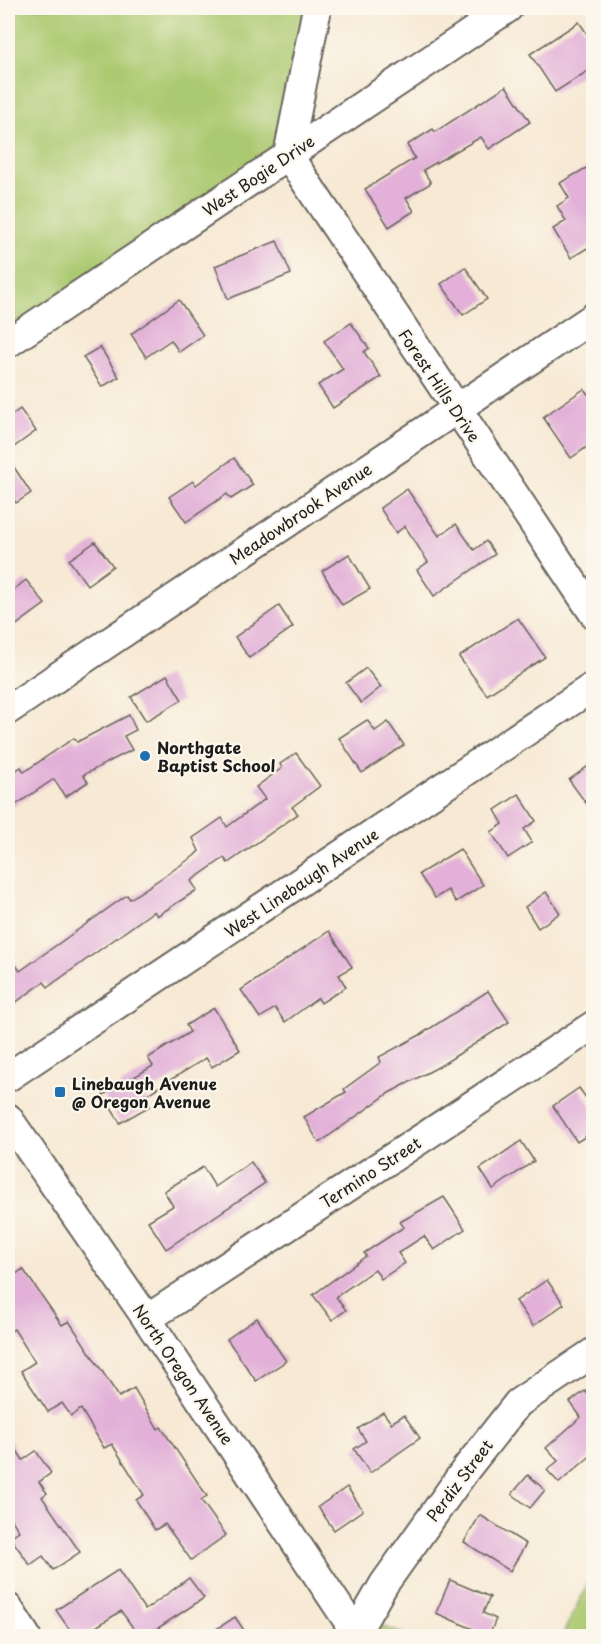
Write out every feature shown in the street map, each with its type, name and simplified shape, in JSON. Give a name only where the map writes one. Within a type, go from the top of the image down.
[{"type":"street","points":[[288,155],[317,8]]},
{"type":"street","name":"West Bogie Drive","points":[[8,343],[508,8]]},
{"type":"street","name":"Forest Hills Drive","points":[[288,155],[594,614]]},
{"type":"street","name":"Meadowbrook Avenue","points":[[8,710],[594,317]]},
{"type":"street","name":"West Linebaugh Avenue","points":[[8,1077],[594,686]]},
{"type":"street","name":"Termino Street","points":[[147,1319],[594,1025]]},
{"type":"street","name":"North Oregon Avenue","points":[[8,1118],[147,1319],[355,1635]]},
{"type":"street","name":"Perdiz Street","points":[[355,1635],[384,1584],[466,1469],[518,1403],[594,1352]]},
{"type":"street","points":[[8,1608],[24,1636]]},
{"type":"green space","points":[[8,8],[305,8],[280,144],[8,332]]},
{"type":"green space","points":[[593,1572],[593,1636],[562,1636],[592,1575]]},
{"type":"green space","points":[[364,1619],[407,1636],[354,1636]]},
{"type":"building","points":[[579,22],[594,44],[594,67],[555,92],[530,54]]},
{"type":"building","points":[[506,86],[530,122],[489,149],[481,137],[423,170],[431,183],[406,198],[414,211],[389,227],[365,189],[415,158],[407,145],[433,129],[435,132]]},
{"type":"building","points":[[586,168],[594,180],[594,244],[571,258],[553,229],[566,221],[557,206],[569,198],[560,183]]},
{"type":"building","points":[[277,241],[291,274],[228,299],[215,266]]},
{"type":"building","points":[[465,267],[487,299],[463,315],[441,284]]},
{"type":"building","points":[[179,300],[203,335],[179,352],[171,340],[146,357],[131,334]]},
{"type":"building","points":[[351,323],[369,348],[364,352],[381,377],[333,408],[318,385],[343,369],[324,341]]},
{"type":"building","points":[[100,347],[119,377],[102,387],[83,357]]},
{"type":"building","points":[[584,389],[594,402],[594,442],[571,458],[543,417]]},
{"type":"building","points":[[20,409],[36,431],[14,447],[8,438],[8,418]]},
{"type":"building","points":[[8,458],[31,493],[16,503],[8,491]]},
{"type":"building","points":[[234,458],[253,485],[231,499],[227,494],[186,522],[169,497],[193,481],[196,485]]},
{"type":"building","points":[[407,489],[439,536],[456,524],[474,550],[486,541],[495,554],[434,596],[417,570],[428,562],[405,526],[396,533],[380,508]]},
{"type":"building","points":[[95,542],[113,566],[87,585],[69,560]]},
{"type":"building","points":[[349,554],[370,589],[342,605],[322,571]]},
{"type":"building","points":[[26,580],[45,604],[8,631],[8,594]]},
{"type":"building","points":[[279,606],[293,627],[249,658],[235,637]]},
{"type":"building","points":[[518,618],[545,657],[487,695],[459,657]]},
{"type":"building","points":[[366,668],[381,687],[361,703],[346,683]]},
{"type":"building","points":[[167,675],[182,700],[146,721],[131,697]]},
{"type":"building","points":[[129,715],[136,730],[124,736],[132,750],[83,775],[88,782],[65,797],[54,779],[8,810],[8,776],[21,767],[24,772],[74,738],[77,742]]},
{"type":"building","points":[[367,720],[375,731],[388,722],[404,745],[362,773],[339,738]]},
{"type":"building","points":[[296,753],[320,786],[292,807],[298,814],[228,863],[224,858],[191,881],[197,890],[157,916],[154,911],[48,987],[44,982],[8,1008],[8,954],[20,971],[127,895],[130,899],[194,856],[199,851],[193,838],[222,818],[227,827],[265,799],[256,787],[282,768],[280,764]]},
{"type":"building","points":[[594,762],[594,814],[569,780]]},
{"type":"building","points":[[519,794],[536,821],[524,829],[532,842],[508,858],[491,832],[503,824],[495,810]]},
{"type":"building","points":[[460,849],[483,885],[456,902],[448,890],[435,898],[419,874]]},
{"type":"building","points":[[546,892],[560,913],[538,928],[525,907]]},
{"type":"building","points":[[329,931],[352,967],[339,975],[346,987],[321,1003],[318,998],[285,1022],[275,1008],[260,1018],[241,990]]},
{"type":"building","points":[[488,991],[509,1022],[440,1066],[389,1093],[319,1143],[304,1117],[346,1092],[344,1089],[381,1062],[379,1057],[420,1035]]},
{"type":"building","points":[[214,1008],[240,1050],[212,1067],[206,1058],[144,1096],[150,1106],[120,1123],[103,1095],[153,1066],[148,1058],[190,1032],[186,1025]]},
{"type":"building","points":[[579,1088],[594,1109],[594,1131],[577,1142],[553,1106]]},
{"type":"building","points":[[521,1141],[534,1161],[493,1189],[480,1169]]},
{"type":"building","points":[[251,1162],[265,1183],[166,1249],[148,1221],[173,1206],[164,1191],[203,1167],[215,1187]]},
{"type":"building","points":[[444,1197],[465,1229],[434,1250],[424,1236],[398,1253],[405,1263],[381,1279],[375,1269],[336,1297],[346,1310],[332,1320],[313,1295],[366,1256],[364,1253],[404,1227],[400,1222]]},
{"type":"building","points":[[23,1269],[62,1325],[69,1321],[119,1397],[134,1388],[158,1429],[161,1427],[207,1496],[201,1500],[226,1535],[191,1560],[165,1524],[155,1530],[136,1500],[144,1495],[112,1444],[104,1448],[81,1409],[71,1416],[62,1403],[48,1412],[21,1371],[35,1362],[14,1329],[8,1333],[8,1280]]},
{"type":"building","points":[[547,1280],[564,1304],[533,1326],[516,1301]]},
{"type":"building","points":[[257,1318],[286,1361],[256,1381],[227,1339]]},
{"type":"building","points":[[585,1391],[594,1402],[594,1453],[559,1483],[547,1470],[558,1461],[546,1448],[581,1417],[570,1402]]},
{"type":"building","points":[[383,1412],[391,1423],[404,1415],[420,1438],[370,1473],[354,1449],[366,1441],[358,1429]]},
{"type":"building","points":[[8,1437],[23,1460],[36,1451],[51,1473],[39,1482],[47,1493],[42,1497],[80,1552],[53,1570],[43,1556],[30,1565],[10,1537],[19,1531],[8,1514]]},
{"type":"building","points":[[528,1475],[545,1490],[530,1508],[512,1494]]},
{"type":"building","points":[[347,1487],[363,1510],[334,1530],[318,1507]]},
{"type":"building","points":[[480,1515],[526,1544],[510,1571],[464,1542]]},
{"type":"building","points":[[118,1570],[145,1610],[189,1578],[204,1598],[146,1636],[139,1636],[121,1611],[82,1636],[74,1636],[56,1610]]},
{"type":"building","points":[[450,1580],[490,1597],[483,1613],[496,1619],[489,1636],[436,1613]]},
{"type":"building","points":[[235,1617],[248,1636],[206,1636]]},
{"type":"place","name":"Northgate Baptist School","points":[[145,756]]},
{"type":"place","name":"Linebaugh Avenue @ Oregon Avenue","points":[[60,1092]]}]
